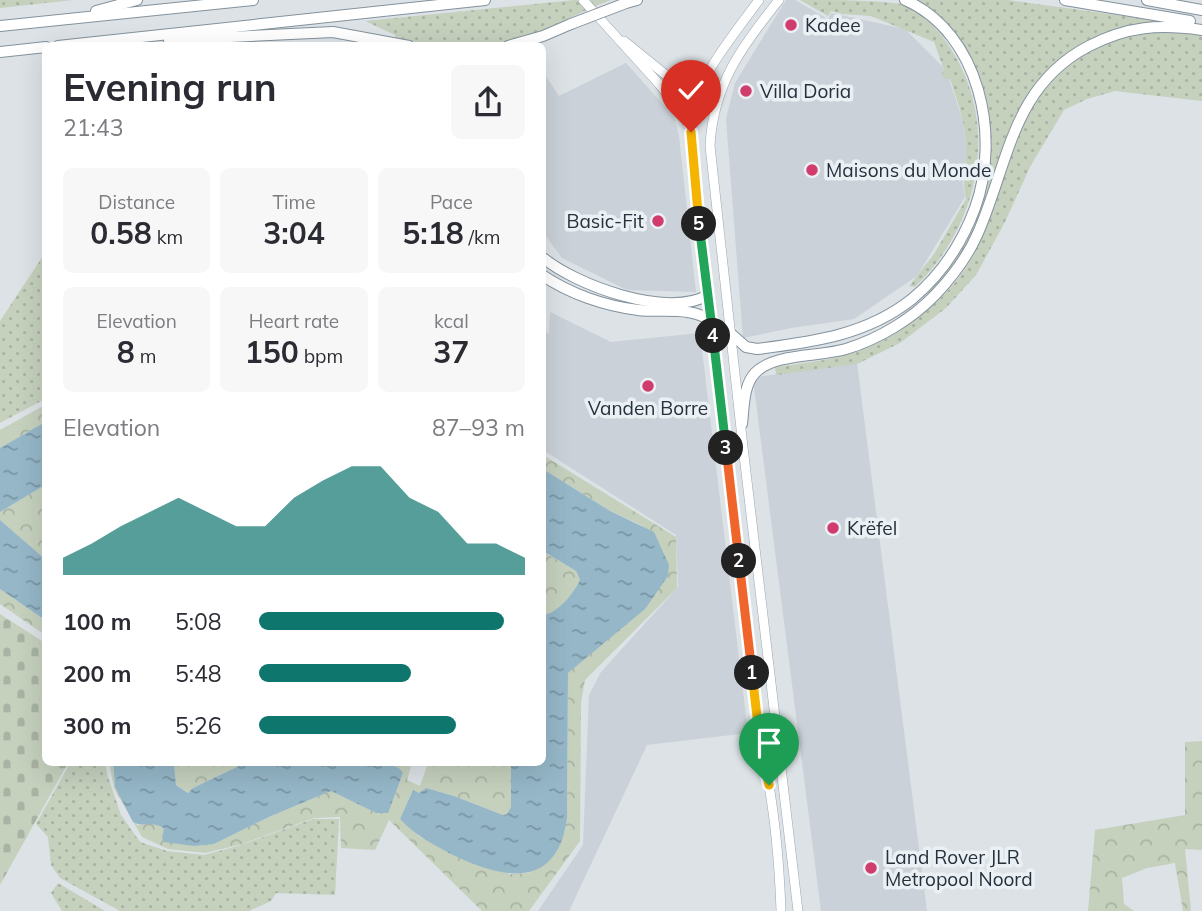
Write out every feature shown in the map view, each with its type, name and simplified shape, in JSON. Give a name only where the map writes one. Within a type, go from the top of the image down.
[{"type":"highway","points":[[68,19],[109,0]]},
{"type":"highway","points":[[68,19],[137,0]]},
{"type":"highway","points":[[0,26],[253,0]]},
{"type":"highway","points":[[93,42],[485,0]]},
{"type":"highway","points":[[730,333],[746,346],[757,349],[832,338],[869,325],[890,314],[933,279],[963,236],[976,206],[983,174],[984,117],[979,94],[972,69],[957,43],[922,7],[905,0]]},
{"type":"highway","points":[[1065,0],[1202,24]]},
{"type":"highway","points":[[1147,0],[1202,10]]},
{"type":"highway","points":[[522,42],[632,1]]},
{"type":"highway","points":[[742,424],[748,383],[760,368],[778,360],[845,349],[875,337],[908,318],[935,295],[960,266],[977,235],[992,198],[1008,144],[1024,108],[1045,78],[1058,65],[1108,36],[1138,28],[1167,25],[1202,30]]},
{"type":"highway","points":[[111,40],[189,40],[314,32],[351,34],[390,42]]},
{"type":"highway","points":[[314,32],[363,42]]},
{"type":"highway","points":[[536,42],[543,36]]},
{"type":"highway","points":[[0,52],[42,47]]},
{"type":"highway","points":[[546,260],[566,274],[622,296],[663,302],[688,302],[708,295]]},
{"type":"highway","points":[[546,278],[582,296],[611,304],[636,310],[696,312],[711,321]]},
{"type":"main road","points":[[583,0],[659,83],[682,112],[691,132]]},
{"type":"main road","points":[[759,0],[697,95],[693,104],[691,132],[695,195],[760,743],[769,785],[781,911]]},
{"type":"main road","points":[[779,0],[734,61],[714,109],[710,146],[798,911]]},
{"type":"main road","points":[[617,36],[666,75],[707,99],[714,109]]},
{"type":"main road","points":[[666,75],[692,79],[711,70]]},
{"type":"main road","points":[[659,83],[679,99],[714,109]]},
{"type":"main road","points":[[703,247],[707,240],[711,239],[721,244]]},
{"type":"main road","points":[[755,697],[758,705],[765,707],[769,706],[773,698]]},
{"type":"shaded area","points":[[786,0],[795,0],[828,19],[831,13],[905,29],[943,67],[964,124],[965,197],[917,276],[854,319],[743,338],[726,119],[735,83]]},
{"type":"shaded area","points":[[626,63],[674,117],[679,136],[696,292],[627,290],[562,258],[546,236],[546,76],[559,96]]},
{"type":"shaded area","points":[[550,312],[611,342],[700,333],[748,733],[647,745],[569,911],[538,911],[583,845],[589,695],[601,672],[678,587],[676,535],[546,452],[546,332],[549,334]]},
{"type":"shaded area","points":[[857,363],[927,911],[821,911],[754,387],[756,377]]},
{"type":"green space","points":[[0,0],[73,0],[0,8]]},
{"type":"green space","points":[[575,0],[611,0],[551,27],[506,42],[416,42],[396,39],[395,35],[365,21]]},
{"type":"green space","points":[[800,0],[852,0],[900,4],[909,8],[925,18],[944,38],[968,84],[976,114],[978,146],[975,177],[967,207],[954,236],[936,263],[915,287],[909,286],[934,254],[966,199],[965,131],[950,79],[944,79],[944,70],[934,42],[871,16],[831,11],[828,16]]},
{"type":"green space","points":[[916,0],[1007,0],[1154,20],[1098,36],[1075,48],[1056,62],[1039,80],[1012,126],[983,211],[970,239],[955,264],[929,295],[927,290],[962,245],[989,138],[953,30],[940,16]]},
{"type":"green space","points":[[1166,32],[1202,35],[1202,101],[1115,91],[1087,99],[1064,110],[1031,165],[1005,222],[976,275],[946,308],[900,343],[857,364],[776,375],[775,367],[830,359],[856,352],[890,337],[921,316],[948,290],[970,261],[991,215],[1024,123],[1052,80],[1090,51],[1138,35]]},
{"type":"green space","points":[[42,258],[42,401],[0,423],[0,321]]},
{"type":"green space","points":[[42,407],[42,424],[0,448],[0,430]]},
{"type":"green space","points":[[546,457],[676,537],[677,588],[585,680],[581,703],[580,841],[529,911],[482,911],[389,820],[375,850],[341,848],[340,817],[314,818],[239,845],[205,853],[168,849],[142,837],[114,788],[110,766],[113,766],[115,787],[137,825],[155,823],[164,829],[214,844],[331,791],[376,813],[387,813],[403,774],[394,766],[411,766],[407,780],[420,786],[427,766],[511,766],[511,807],[507,814],[503,815],[426,788],[419,793],[413,790],[400,819],[420,837],[510,874],[528,873],[539,868],[565,831],[567,819],[568,673],[668,576],[643,526],[610,511],[546,471]]},
{"type":"green space","points":[[42,487],[42,556],[0,520],[0,512]]},
{"type":"green space","points":[[546,553],[576,571],[580,580],[564,602],[546,614]]},
{"type":"green space","points":[[0,589],[42,618],[42,633],[0,604]]},
{"type":"green space","points":[[0,614],[42,641],[42,766],[66,766],[0,885]]},
{"type":"green space","points":[[1202,741],[1202,850],[1185,849],[1191,911],[1183,911],[1175,863],[1147,868],[1122,878],[1124,904],[1134,911],[1088,911],[1095,830],[1185,815],[1185,742]]},
{"type":"green space","points":[[68,766],[106,766],[121,815],[140,842],[167,851],[204,855],[238,846],[313,819],[339,819],[335,895],[276,893],[271,901],[249,911],[120,911],[60,878],[51,865],[48,837],[36,824]]},
{"type":"green space","points":[[174,766],[239,766],[193,788],[189,793],[176,785]]},
{"type":"green space","points":[[58,883],[105,911],[62,911],[51,893]]},
{"type":"water","points":[[42,424],[42,487],[0,512],[0,448]]},
{"type":"water","points":[[546,471],[610,511],[654,532],[669,565],[668,576],[645,609],[568,673],[567,819],[561,843],[551,859],[538,869],[523,873],[505,873],[487,869],[449,853],[417,834],[400,819],[413,790],[419,793],[426,788],[503,815],[507,814],[511,807],[511,766],[546,766],[546,614],[554,611],[573,591],[580,580],[576,571],[546,553]]},
{"type":"water","points":[[0,520],[42,556],[42,618],[0,589]]},
{"type":"water","points":[[113,766],[174,766],[176,785],[188,793],[239,766],[394,766],[403,773],[388,813],[376,813],[331,791],[214,844],[194,846],[164,842],[164,829],[160,826],[133,822],[115,787]]},
{"type":"place","name":"Kadee","points":[[791,25]]},
{"type":"place","name":"Villa Doria","points":[[746,91]]},
{"type":"place","name":"Maisons du Monde","points":[[812,170]]},
{"type":"place","name":"Basic-Fit","points":[[658,221]]},
{"type":"place","name":"Vanden Borre","points":[[648,386]]},
{"type":"place","name":"Krëfel","points":[[833,528]]},
{"type":"place","name":"Land Rover JLR Metropool Noord","points":[[871,868]]},
{"type":"route","points":[[691,132],[695,195],[760,743],[769,785]]}]
